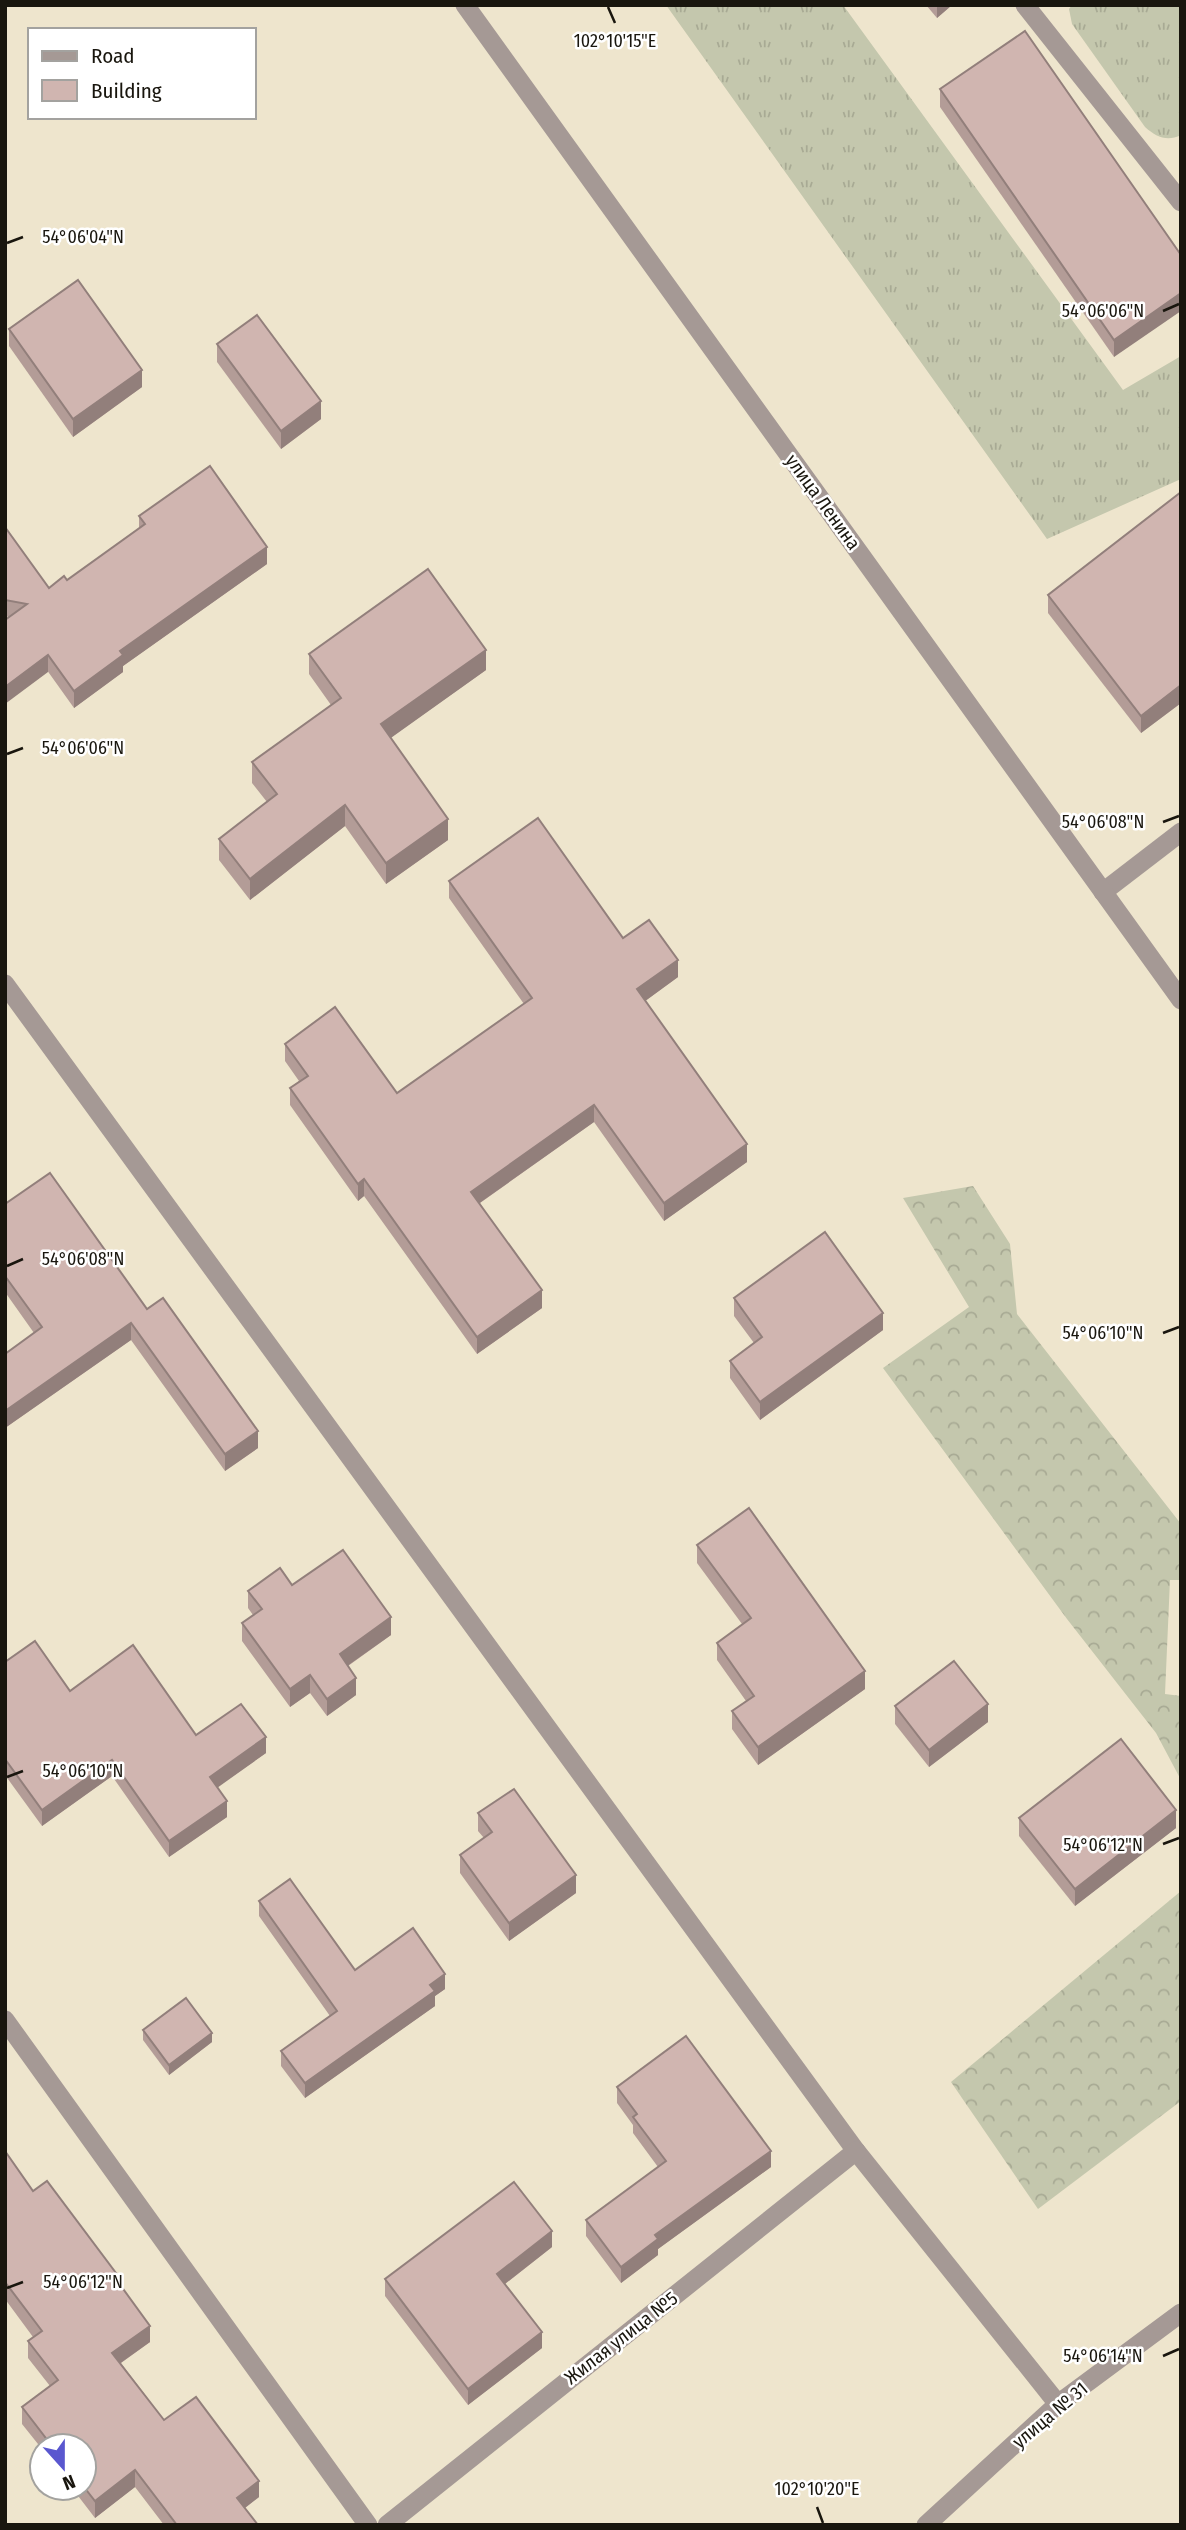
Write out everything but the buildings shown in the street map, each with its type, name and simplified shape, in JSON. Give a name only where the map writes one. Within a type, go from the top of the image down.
[{"type":"street","name":"улица Ленина","points":[[465,5],[1181,1000]]},
{"type":"street","points":[[1025,5],[1181,202]]},
{"type":"street","points":[[1104,892],[1181,832]]},
{"type":"street","points":[[5,984],[856,2151],[1058,2404]]},
{"type":"street","points":[[5,2020],[368,2525]]},
{"type":"street","name":"Жилая улица №5","points":[[387,2525],[856,2151]]},
{"type":"street","name":"улица № 31","points":[[926,2525],[1058,2404],[1181,2313]]},
{"type":"green space","points":[[666,5],[843,5],[1123,390],[1181,356],[1181,479],[1047,539]]},
{"type":"green space","points":[[1072,5],[1181,5],[1181,135],[1162,137],[1145,127],[1072,24],[1069,9]]},
{"type":"green space","points":[[973,1186],[1010,1244],[1017,1314],[1181,1524],[1181,1580],[1170,1580],[1165,1694],[1181,1696],[1181,1780],[1156,1733],[1067,1619],[883,1368],[969,1307],[903,1198]]},
{"type":"green space","points":[[1181,1891],[1181,2101],[1038,2209],[951,2082]]}]
